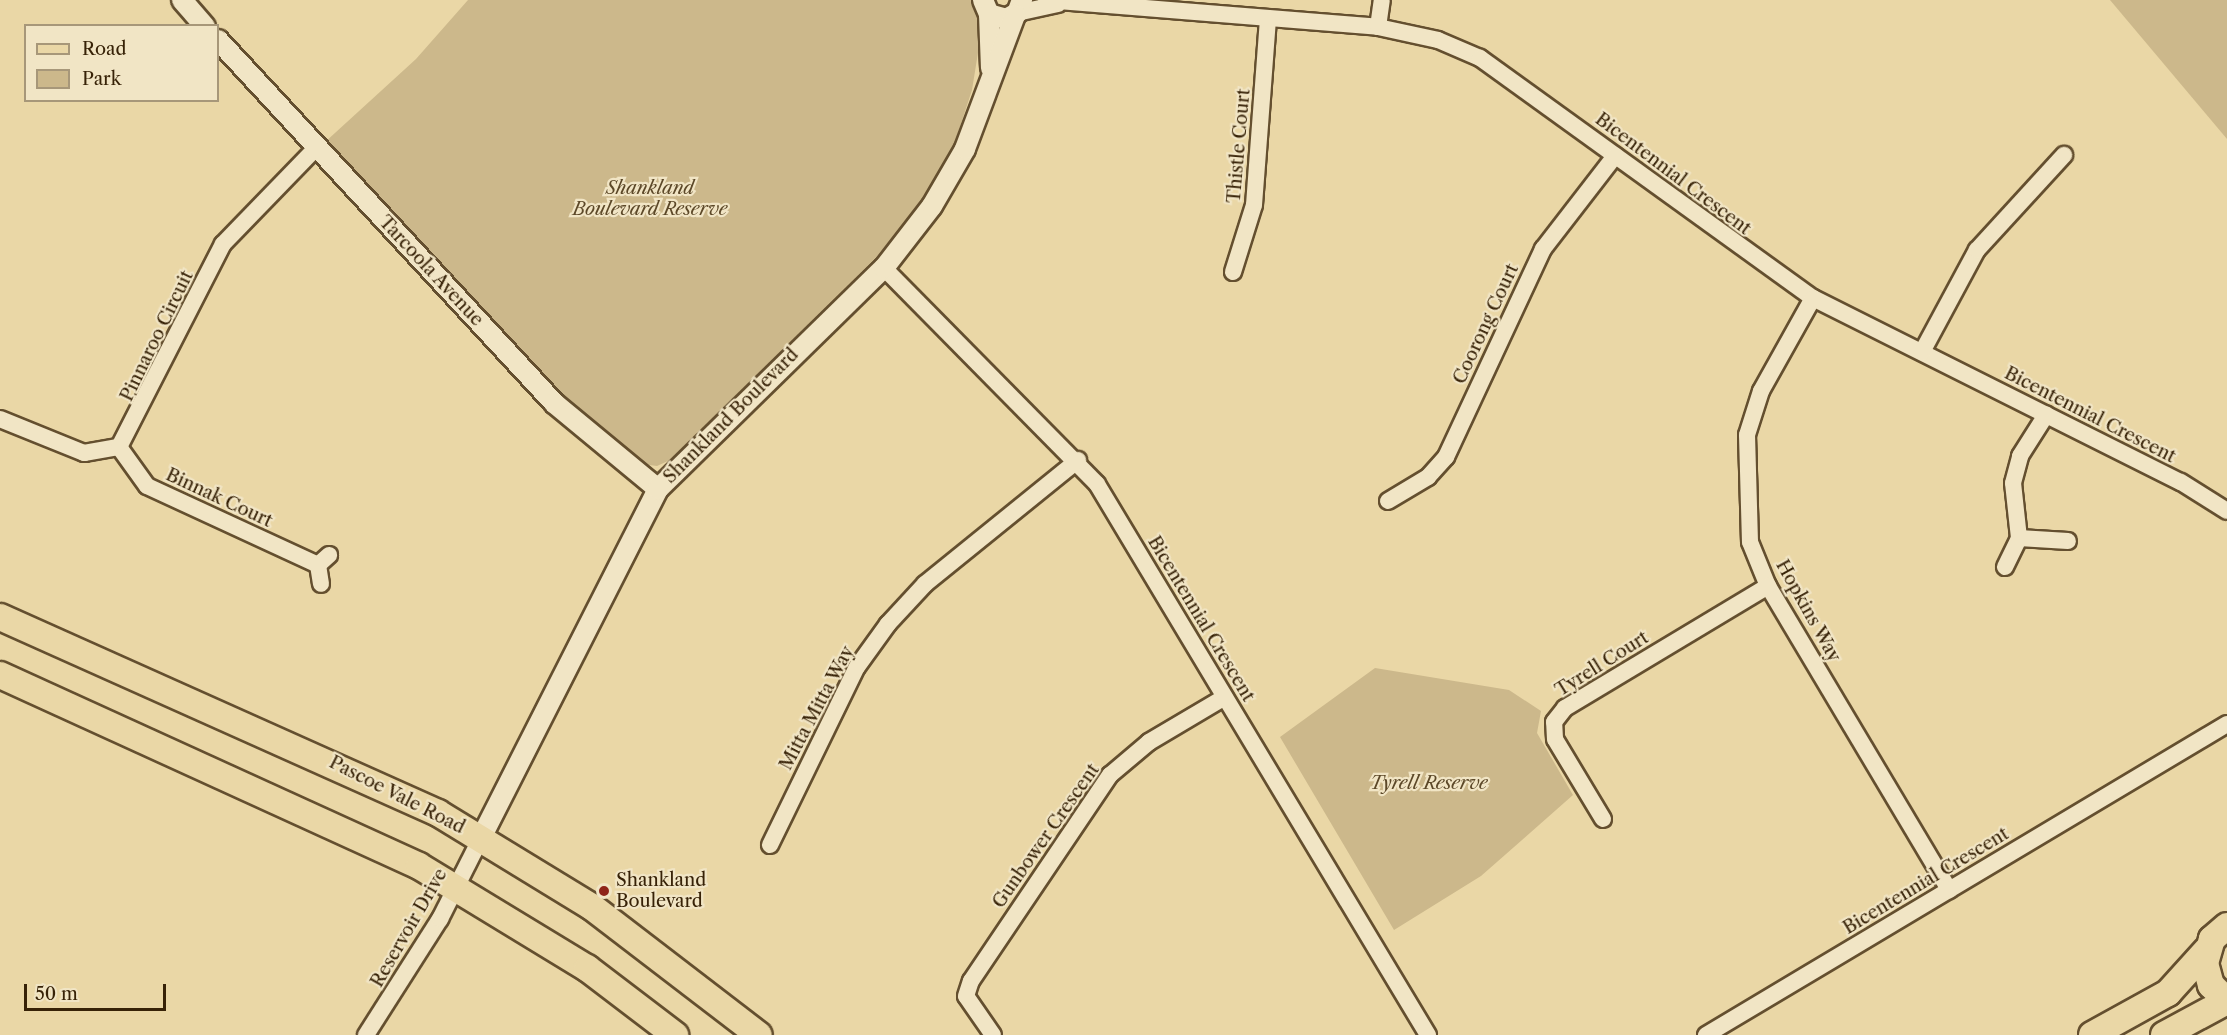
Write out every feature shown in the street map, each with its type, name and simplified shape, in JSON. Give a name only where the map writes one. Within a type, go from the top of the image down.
[{"type":"main road","name":"Pascoe Vale Road","points":[[0,617],[350,770],[481,838],[640,940],[759,1035]]},
{"type":"main road","points":[[0,675],[344,828],[457,886],[587,968],[675,1035]]},
{"type":"main road","points":[[2092,1035],[2168,993],[2227,926]]},
{"type":"main road","points":[[2164,1035],[2227,1001],[2206,974],[2206,951]]},
{"type":"street","points":[[182,0],[203,24]]},
{"type":"street","points":[[1378,27],[1382,0]]},
{"type":"street","name":"Bicentennial Crescent","points":[[1018,9],[1052,2],[1378,27],[1438,40],[1480,58],[1813,298],[2046,415],[2227,511]]},
{"type":"street","points":[[986,7],[999,19],[1018,9]]},
{"type":"street","name":"Shankland Boulevard","points":[[986,7],[990,88]]},
{"type":"street","name":"Shankland Boulevard","points":[[481,838],[658,489],[884,268],[932,206],[965,149],[1018,9]]},
{"type":"street","name":"Thistle Court","points":[[1233,272],[1254,205],[1268,20]]},
{"type":"street","name":"Tarcoola Avenue","points":[[219,41],[554,403],[658,489]]},
{"type":"street","name":"Pinnaroo Circuit","points":[[119,447],[223,243],[316,148]]},
{"type":"street","points":[[1922,352],[1977,250],[2064,155]]},
{"type":"street","name":"Coorong Court","points":[[1388,501],[1428,477],[1446,456],[1543,249],[1615,156]]},
{"type":"street","name":"Bicentennial Crescent","points":[[884,268],[1078,460],[1225,697],[1428,1035]]},
{"type":"street","name":"Hopkins Way","points":[[1813,298],[1761,391],[1747,435],[1750,542],[1768,586],[1949,890]]},
{"type":"street","points":[[2005,567],[2019,538],[2013,483],[2020,456],[2046,415]]},
{"type":"street","points":[[0,419],[84,453],[119,447]]},
{"type":"street","name":"Binnak Court","points":[[119,447],[147,486],[323,560],[321,584]]},
{"type":"street","name":"Mitta Mitta Way","points":[[770,844],[857,666],[888,624],[925,584],[1078,460]]},
{"type":"street","points":[[2019,538],[2068,541]]},
{"type":"street","name":"Tyrell Court","points":[[1603,819],[1555,739],[1554,722],[1565,708],[1768,586]]},
{"type":"street","name":"Gunbower Crescent","points":[[993,1035],[966,996],[971,981],[1110,775],[1149,742],[1225,697]]},
{"type":"street","name":"Bicentennial Crescent","points":[[1706,1035],[2227,724]]},
{"type":"street","name":"Reservoir Drive","points":[[366,1035],[457,886],[481,838]]},
{"type":"green space","name":"Shankland Boulevard Reserve","points":[[468,0],[974,0],[982,28],[972,90],[953,148],[923,200],[877,256],[670,460],[657,466],[642,464],[560,396],[324,143],[416,59]]},
{"type":"green space","points":[[2110,0],[2227,0],[2227,139]]},
{"type":"green space","name":"Tyrell Reserve","points":[[1375,668],[1509,690],[1541,711],[1537,733],[1573,795],[1481,876],[1394,930],[1280,737]]},
{"type":"place","name":"Shankland Boulevard","points":[[604,891]]}]
